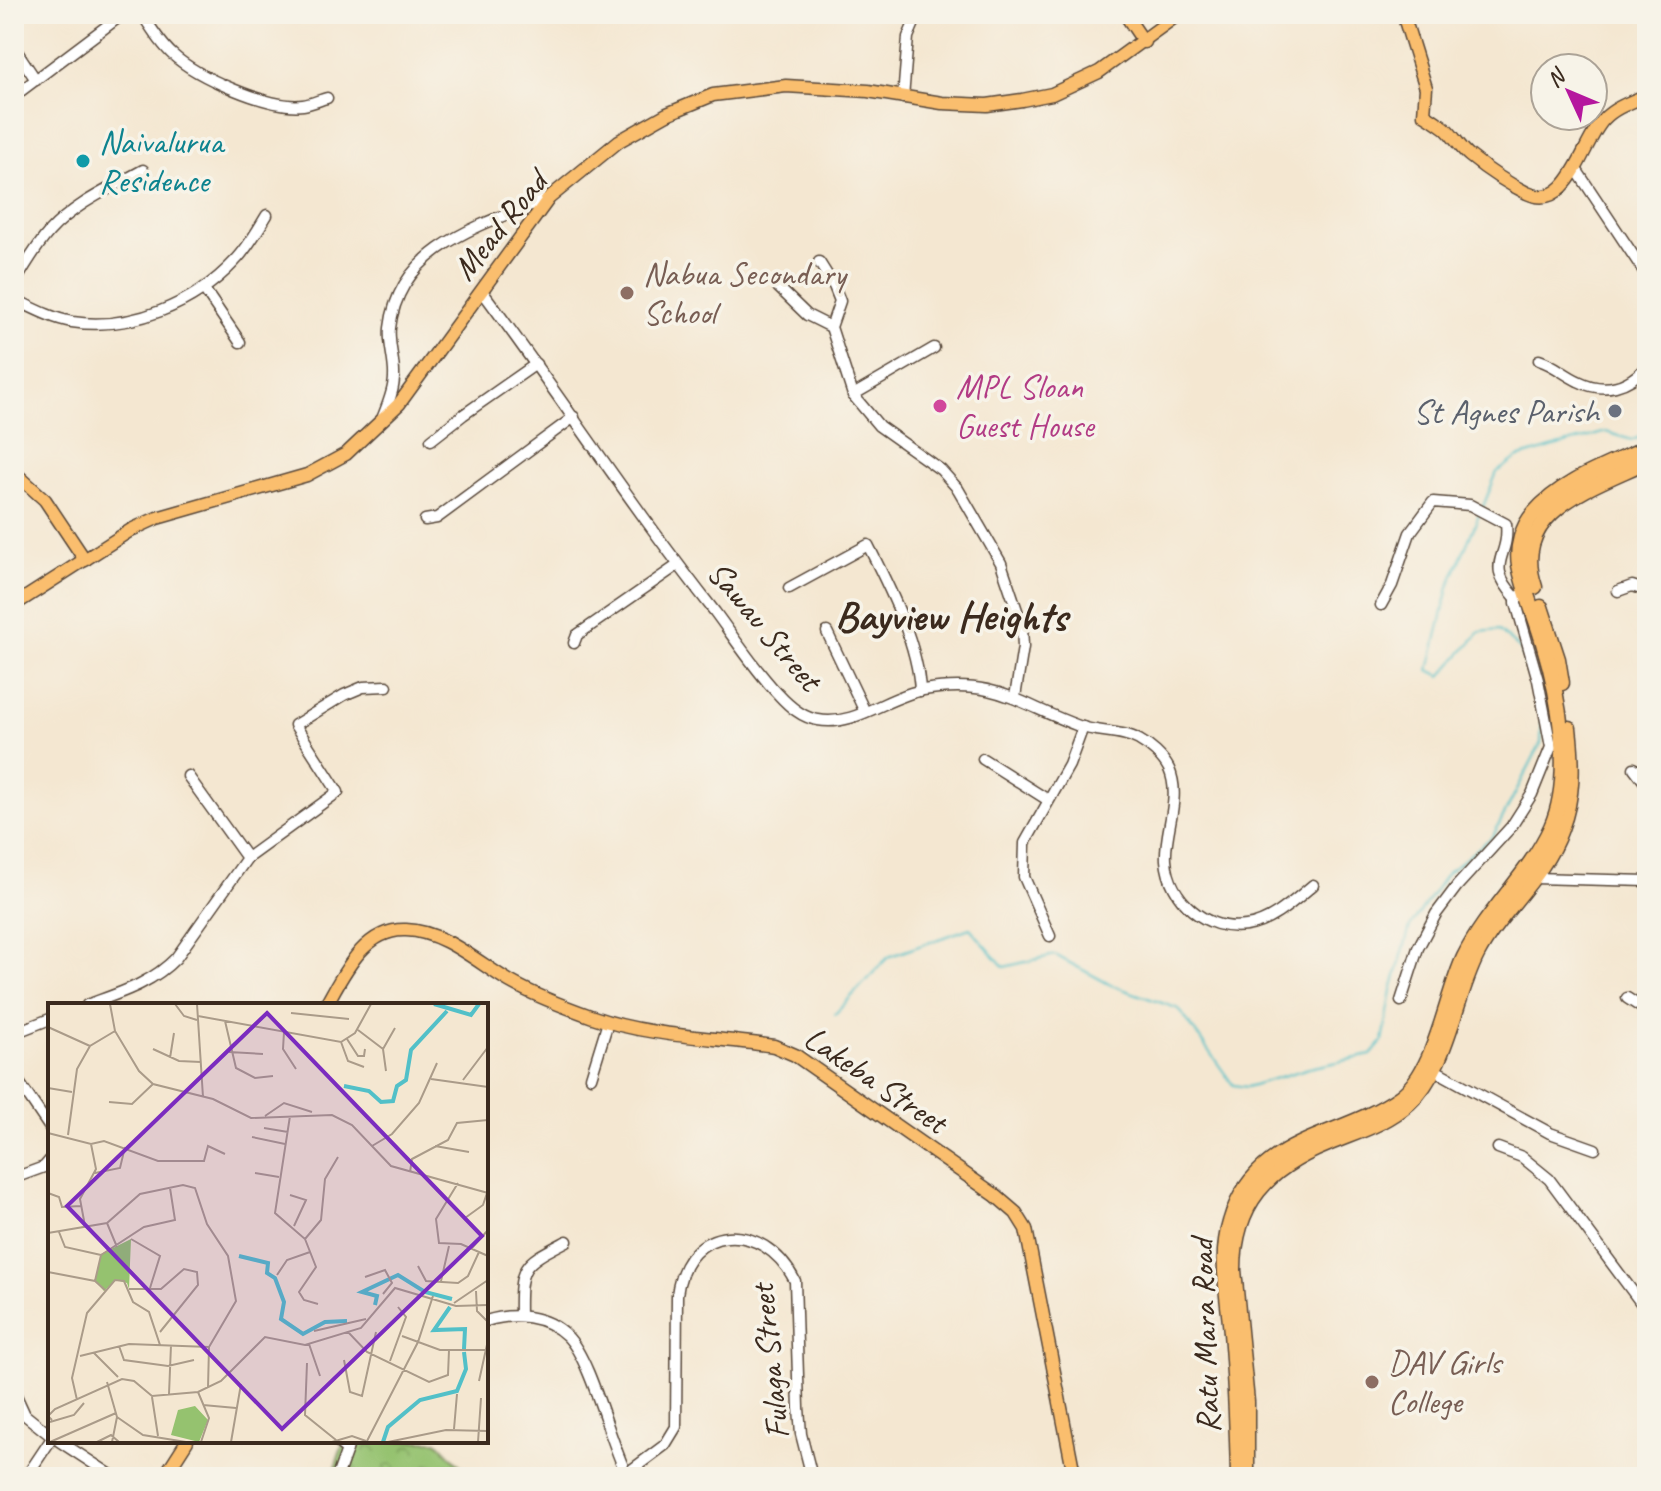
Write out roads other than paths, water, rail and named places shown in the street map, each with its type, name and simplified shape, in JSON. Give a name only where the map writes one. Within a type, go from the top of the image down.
[{"type":"highway","name":"Ratu Mara Road","points":[[1238,1477],[1236,1399],[1225,1278],[1226,1239],[1233,1211],[1256,1174],[1275,1156],[1384,1106],[1411,1087],[1429,1053],[1469,947],[1523,873],[1551,826],[1562,778],[1562,745],[1548,659],[1521,595],[1519,550],[1524,529],[1533,513],[1568,485],[1647,447]]},
{"type":"highway","name":"Ratu Mara Road","points":[[1247,1477],[1247,1402],[1234,1262],[1242,1216],[1260,1188],[1282,1167],[1306,1153],[1395,1114],[1422,1090],[1478,952],[1496,923],[1545,862],[1568,811],[1573,769],[1558,659],[1532,578],[1530,551],[1537,529],[1564,502],[1647,461]]},
{"type":"main road","points":[[1125,14],[1144,42]]},
{"type":"main road","name":"Mead Road","points":[[14,605],[131,530],[157,518],[307,475],[346,454],[399,404],[549,198],[619,141],[667,114],[713,95],[749,89],[805,86],[868,91],[942,103],[987,105],[1052,94],[1099,72],[1179,14]]},
{"type":"main road","points":[[1403,14],[1426,88],[1424,114],[1446,129],[1471,156],[1528,193],[1540,197],[1564,186],[1603,119],[1647,95]]},
{"type":"main road","points":[[14,472],[45,500],[85,560]]},
{"type":"main road","name":"Lakeba Street","points":[[327,1003],[360,950],[388,933],[405,930],[445,942],[510,982],[608,1022],[627,1028],[774,1046],[795,1055],[995,1195],[1016,1213],[1026,1229],[1073,1474]]},
{"type":"main road","points":[[164,1477],[186,1443]]},
{"type":"street","points":[[14,96],[123,14]]},
{"type":"street","points":[[142,14],[171,53],[199,74],[226,87],[277,103],[302,105],[327,98]]},
{"type":"street","points":[[903,98],[908,37],[918,14]]},
{"type":"street","points":[[1645,14],[1647,21]]},
{"type":"street","points":[[14,47],[36,80]]},
{"type":"street","points":[[1576,169],[1647,276]]},
{"type":"street","points":[[14,284],[51,230],[90,199],[143,170]]},
{"type":"street","points":[[382,421],[395,375],[389,335],[392,315],[413,270],[445,242],[549,198]]},
{"type":"street","points":[[14,299],[47,315],[72,322],[97,323],[141,318],[204,289],[236,260],[267,215]]},
{"type":"street","points":[[819,262],[840,301],[831,327],[853,395],[879,426],[941,470],[958,489],[1001,563],[1022,625],[1023,647],[1015,697]]},
{"type":"street","points":[[778,287],[807,315],[831,327]]},
{"type":"street","points":[[204,289],[240,342]]},
{"type":"street","name":"Sawau Street","points":[[482,291],[678,565],[776,692],[802,715],[837,721],[920,691],[974,685],[1015,697],[1083,727],[1135,737],[1153,750],[1169,770],[1173,806],[1166,861],[1176,891],[1197,915],[1211,921],[1246,926],[1269,917],[1313,885]]},
{"type":"street","points":[[853,395],[934,348]]},
{"type":"street","points":[[1539,360],[1555,365],[1576,381],[1605,388],[1625,384],[1647,366]]},
{"type":"street","points":[[431,440],[536,364]]},
{"type":"street","points":[[425,520],[437,518],[574,417]]},
{"type":"street","points":[[1381,605],[1392,585],[1410,533],[1433,502],[1482,510],[1506,524],[1498,572],[1521,595],[1551,747],[1532,794],[1511,827],[1436,914],[1418,948],[1401,1001]]},
{"type":"street","points":[[789,588],[868,545],[900,615],[917,669],[920,691]]},
{"type":"street","points":[[574,643],[577,635],[678,565]]},
{"type":"street","points":[[1618,591],[1632,586],[1647,591]]},
{"type":"street","points":[[827,632],[865,712]]},
{"type":"street","points":[[92,1003],[150,981],[166,969],[247,858],[338,792],[295,725],[363,687],[387,686]]},
{"type":"street","points":[[1050,936],[1024,877],[1025,843],[1069,765],[1083,727]]},
{"type":"street","points":[[983,759],[1048,800]]},
{"type":"street","points":[[1634,768],[1647,785]]},
{"type":"street","points":[[188,776],[247,858]]},
{"type":"street","points":[[1545,862],[1557,878]]},
{"type":"street","points":[[1534,878],[1647,881]]},
{"type":"street","points":[[1627,998],[1647,1011]]},
{"type":"street","points":[[14,1033],[48,1020]]},
{"type":"street","points":[[591,1077],[608,1022]]},
{"type":"street","points":[[1433,1069],[1550,1133],[1595,1149]]},
{"type":"street","points":[[14,1075],[48,1125]]},
{"type":"street","points":[[1498,1148],[1522,1157],[1549,1179],[1647,1311]]},
{"type":"street","points":[[14,1178],[44,1167],[48,1162]]},
{"type":"street","name":"Fulaga Street","points":[[624,1475],[665,1445],[676,1427],[679,1274],[688,1259],[700,1249],[727,1236],[739,1235],[771,1249],[786,1263],[795,1281],[801,1434],[812,1477]]},
{"type":"street","points":[[520,1315],[520,1280],[526,1266],[567,1241]]},
{"type":"street","points":[[488,1321],[520,1315],[557,1328],[568,1337],[578,1351],[624,1475]]},
{"type":"street","points":[[14,1391],[25,1415],[48,1433]]},
{"type":"street","points":[[26,1477],[49,1443]]},
{"type":"street","points":[[62,1443],[114,1477]]},
{"type":"street","points":[[337,1477],[349,1445]]},
{"type":"waterway","points":[[1482,509],[1497,472],[1517,458],[1606,432],[1632,440],[1647,435]]},
{"type":"waterway","points":[[1479,515],[1449,587],[1429,670],[1441,676],[1480,632],[1498,630],[1521,650],[1537,704]]},
{"type":"waterway","points":[[835,1014],[888,957],[970,928],[1004,967],[1055,955],[1111,985],[1179,1009],[1233,1085],[1247,1087],[1309,1068],[1371,1055],[1383,1041],[1392,990],[1410,927],[1446,874],[1493,836],[1541,743],[1542,722]]},
{"type":"place","name":"Naivalurua Residence","points":[[83,161]]},
{"type":"place","name":"Nabua Secondary School","points":[[627,293]]},
{"type":"place","name":"MPL Sloan Guest House","points":[[940,406]]},
{"type":"place","name":"St Agnes Parish","points":[[1615,411]]},
{"type":"place","name":"DAV Girls College","points":[[1372,1382]]},
{"type":"district","name":"Bayview Heights","points":[[951,615]]}]
